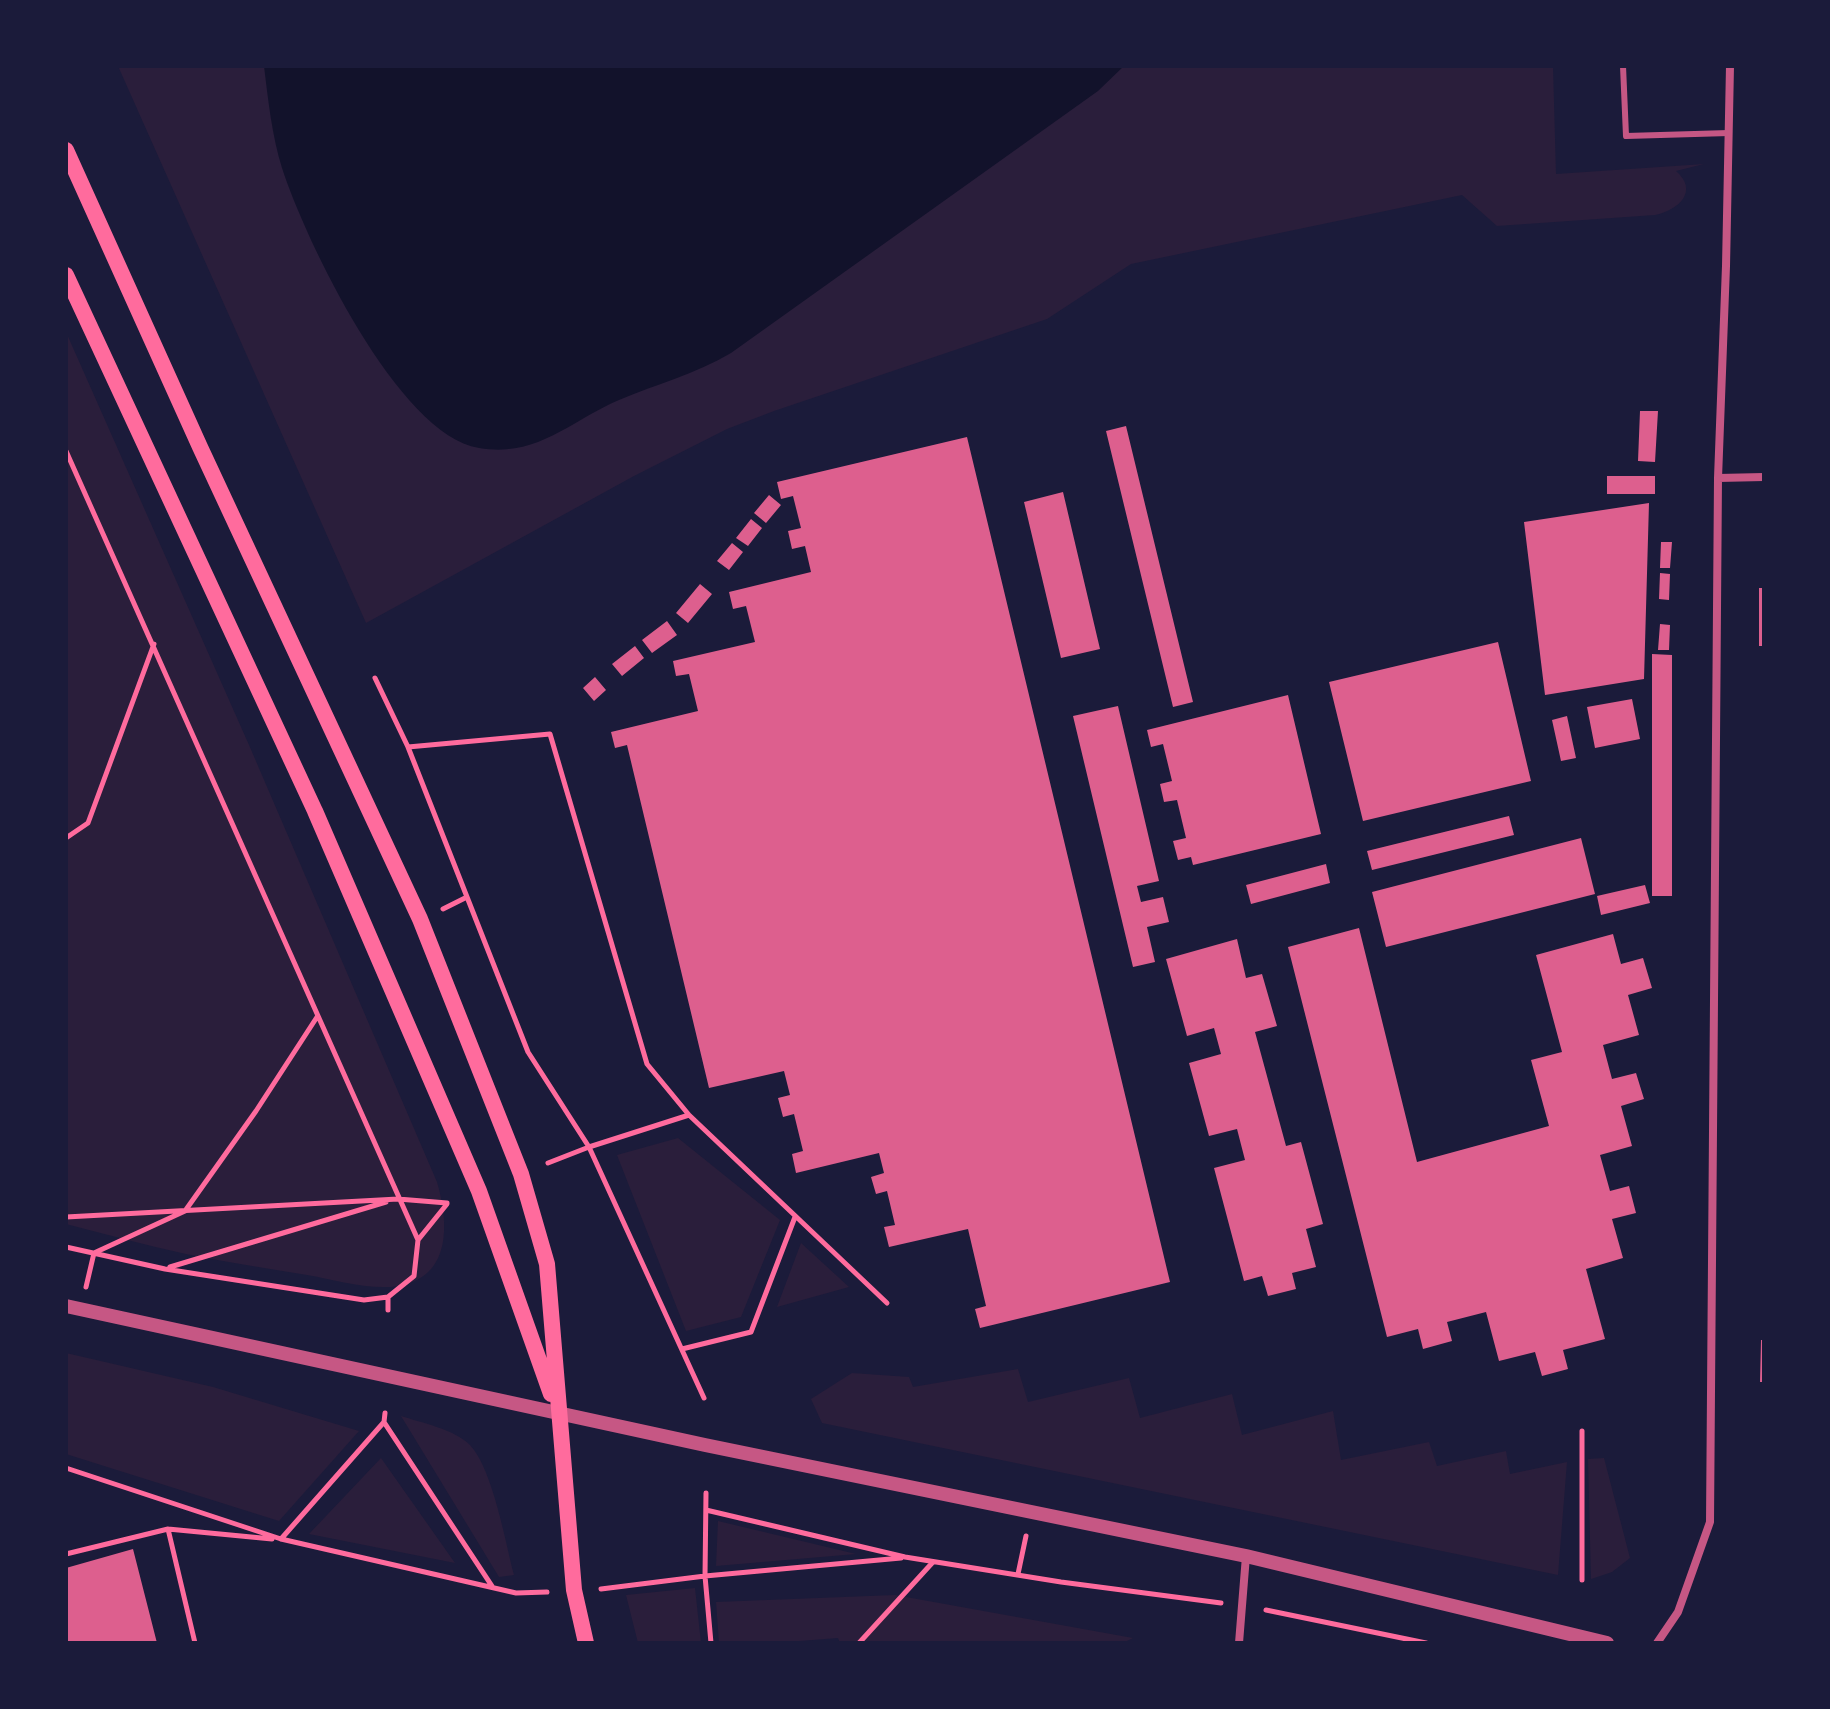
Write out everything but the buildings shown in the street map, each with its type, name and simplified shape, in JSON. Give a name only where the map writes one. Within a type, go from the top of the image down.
[{"type":"main road","points":[[66,150],[200,447],[420,919],[521,1174],[547,1264],[574,1590],[586,1643]]},
{"type":"main road","points":[[66,275],[315,811],[479,1191],[559,1414]]},
{"type":"street","points":[[1657,1643],[1678,1612],[1710,1522],[1718,478],[1730,66]]},
{"type":"street","points":[[1718,478],[1764,477]]},
{"type":"street","points":[[66,1306],[371,1370],[559,1414],[1246,1556],[1607,1643]]},
{"type":"street","points":[[1239,1643],[1246,1556]]},
{"type":"lane","points":[[1623,66],[1626,136],[1729,133]]},
{"type":"path","points":[[66,451],[418,1240]]},
{"type":"path","points":[[66,838],[88,823],[154,643]]},
{"type":"path","points":[[375,678],[408,747],[528,1052],[589,1147],[704,1398]]},
{"type":"path","points":[[408,747],[550,734],[647,1064],[689,1115],[887,1303]]},
{"type":"path","points":[[94,1253],[185,1211],[318,1016]]},
{"type":"path","points":[[548,1163],[689,1115]]},
{"type":"path","points":[[165,1269],[398,1199]]},
{"type":"path","points":[[66,1217],[398,1199],[447,1203],[418,1240],[414,1276],[388,1297],[364,1300],[165,1269],[66,1247]]},
{"type":"path","points":[[682,1349],[751,1332],[796,1216]]},
{"type":"path","points":[[388,1297],[388,1310]]},
{"type":"path","points":[[281,1539],[384,1422],[385,1413]]},
{"type":"path","points":[[384,1422],[492,1587]]},
{"type":"path","points":[[1582,1431],[1582,1580]]},
{"type":"path","points":[[66,1468],[281,1539],[516,1593]]},
{"type":"path","points":[[706,1493],[705,1576],[711,1643]]},
{"type":"path","points":[[706,1510],[905,1557],[1061,1582]]},
{"type":"path","points":[[1018,1574],[1031,1511]]},
{"type":"path","points":[[66,1554],[168,1529],[281,1539]]},
{"type":"path","points":[[168,1529],[195,1643]]},
{"type":"path","points":[[621,1588],[705,1576],[905,1557]]},
{"type":"path","points":[[859,1643],[934,1562]]},
{"type":"shaded area","points":[[118,66],[1553,66],[1556,174],[1704,164],[1676,171],[1686,186],[1683,199],[1672,209],[1655,215],[1497,226],[1462,195],[1131,264],[1047,319],[727,429],[634,476],[366,623]]},
{"type":"shaded area","points":[[264,66],[1124,66],[1098,91],[731,353],[690,373],[619,400],[536,443],[500,450],[479,448],[448,435],[417,409],[359,330],[311,240],[282,168]]},
{"type":"shaded area","points":[[66,332],[249,745],[437,1182],[444,1225],[440,1253],[434,1266],[424,1276],[410,1283],[385,1287],[358,1285],[186,1254],[66,1224]]},
{"type":"shaded area","points":[[678,1138],[780,1220],[741,1317],[686,1331],[617,1155]]},
{"type":"shaded area","points":[[801,1243],[849,1287],[777,1307]]},
{"type":"shaded area","points":[[66,1353],[213,1387],[359,1431],[279,1521],[66,1454]]},
{"type":"shaded area","points":[[1018,1369],[1028,1402],[1129,1378],[1140,1418],[1232,1394],[1242,1435],[1333,1411],[1341,1460],[1429,1442],[1437,1466],[1506,1451],[1510,1474],[1567,1462],[1558,1575],[822,1423],[811,1399],[852,1373],[909,1377],[913,1387]]},
{"type":"shaded area","points":[[401,1416],[463,1439],[478,1456],[497,1507],[514,1575],[499,1577]]},
{"type":"shaded area","points":[[381,1458],[455,1563],[309,1534]]},
{"type":"shaded area","points":[[1604,1458],[1630,1558],[1612,1572],[1591,1579],[1588,1459]]},
{"type":"shaded area","points":[[718,1521],[856,1554],[716,1566]]},
{"type":"shaded area","points":[[695,1588],[701,1643],[638,1643],[626,1595]]},
{"type":"shaded area","points":[[895,1595],[1133,1638],[1123,1643],[840,1643],[838,1638],[719,1643],[716,1602]]}]
